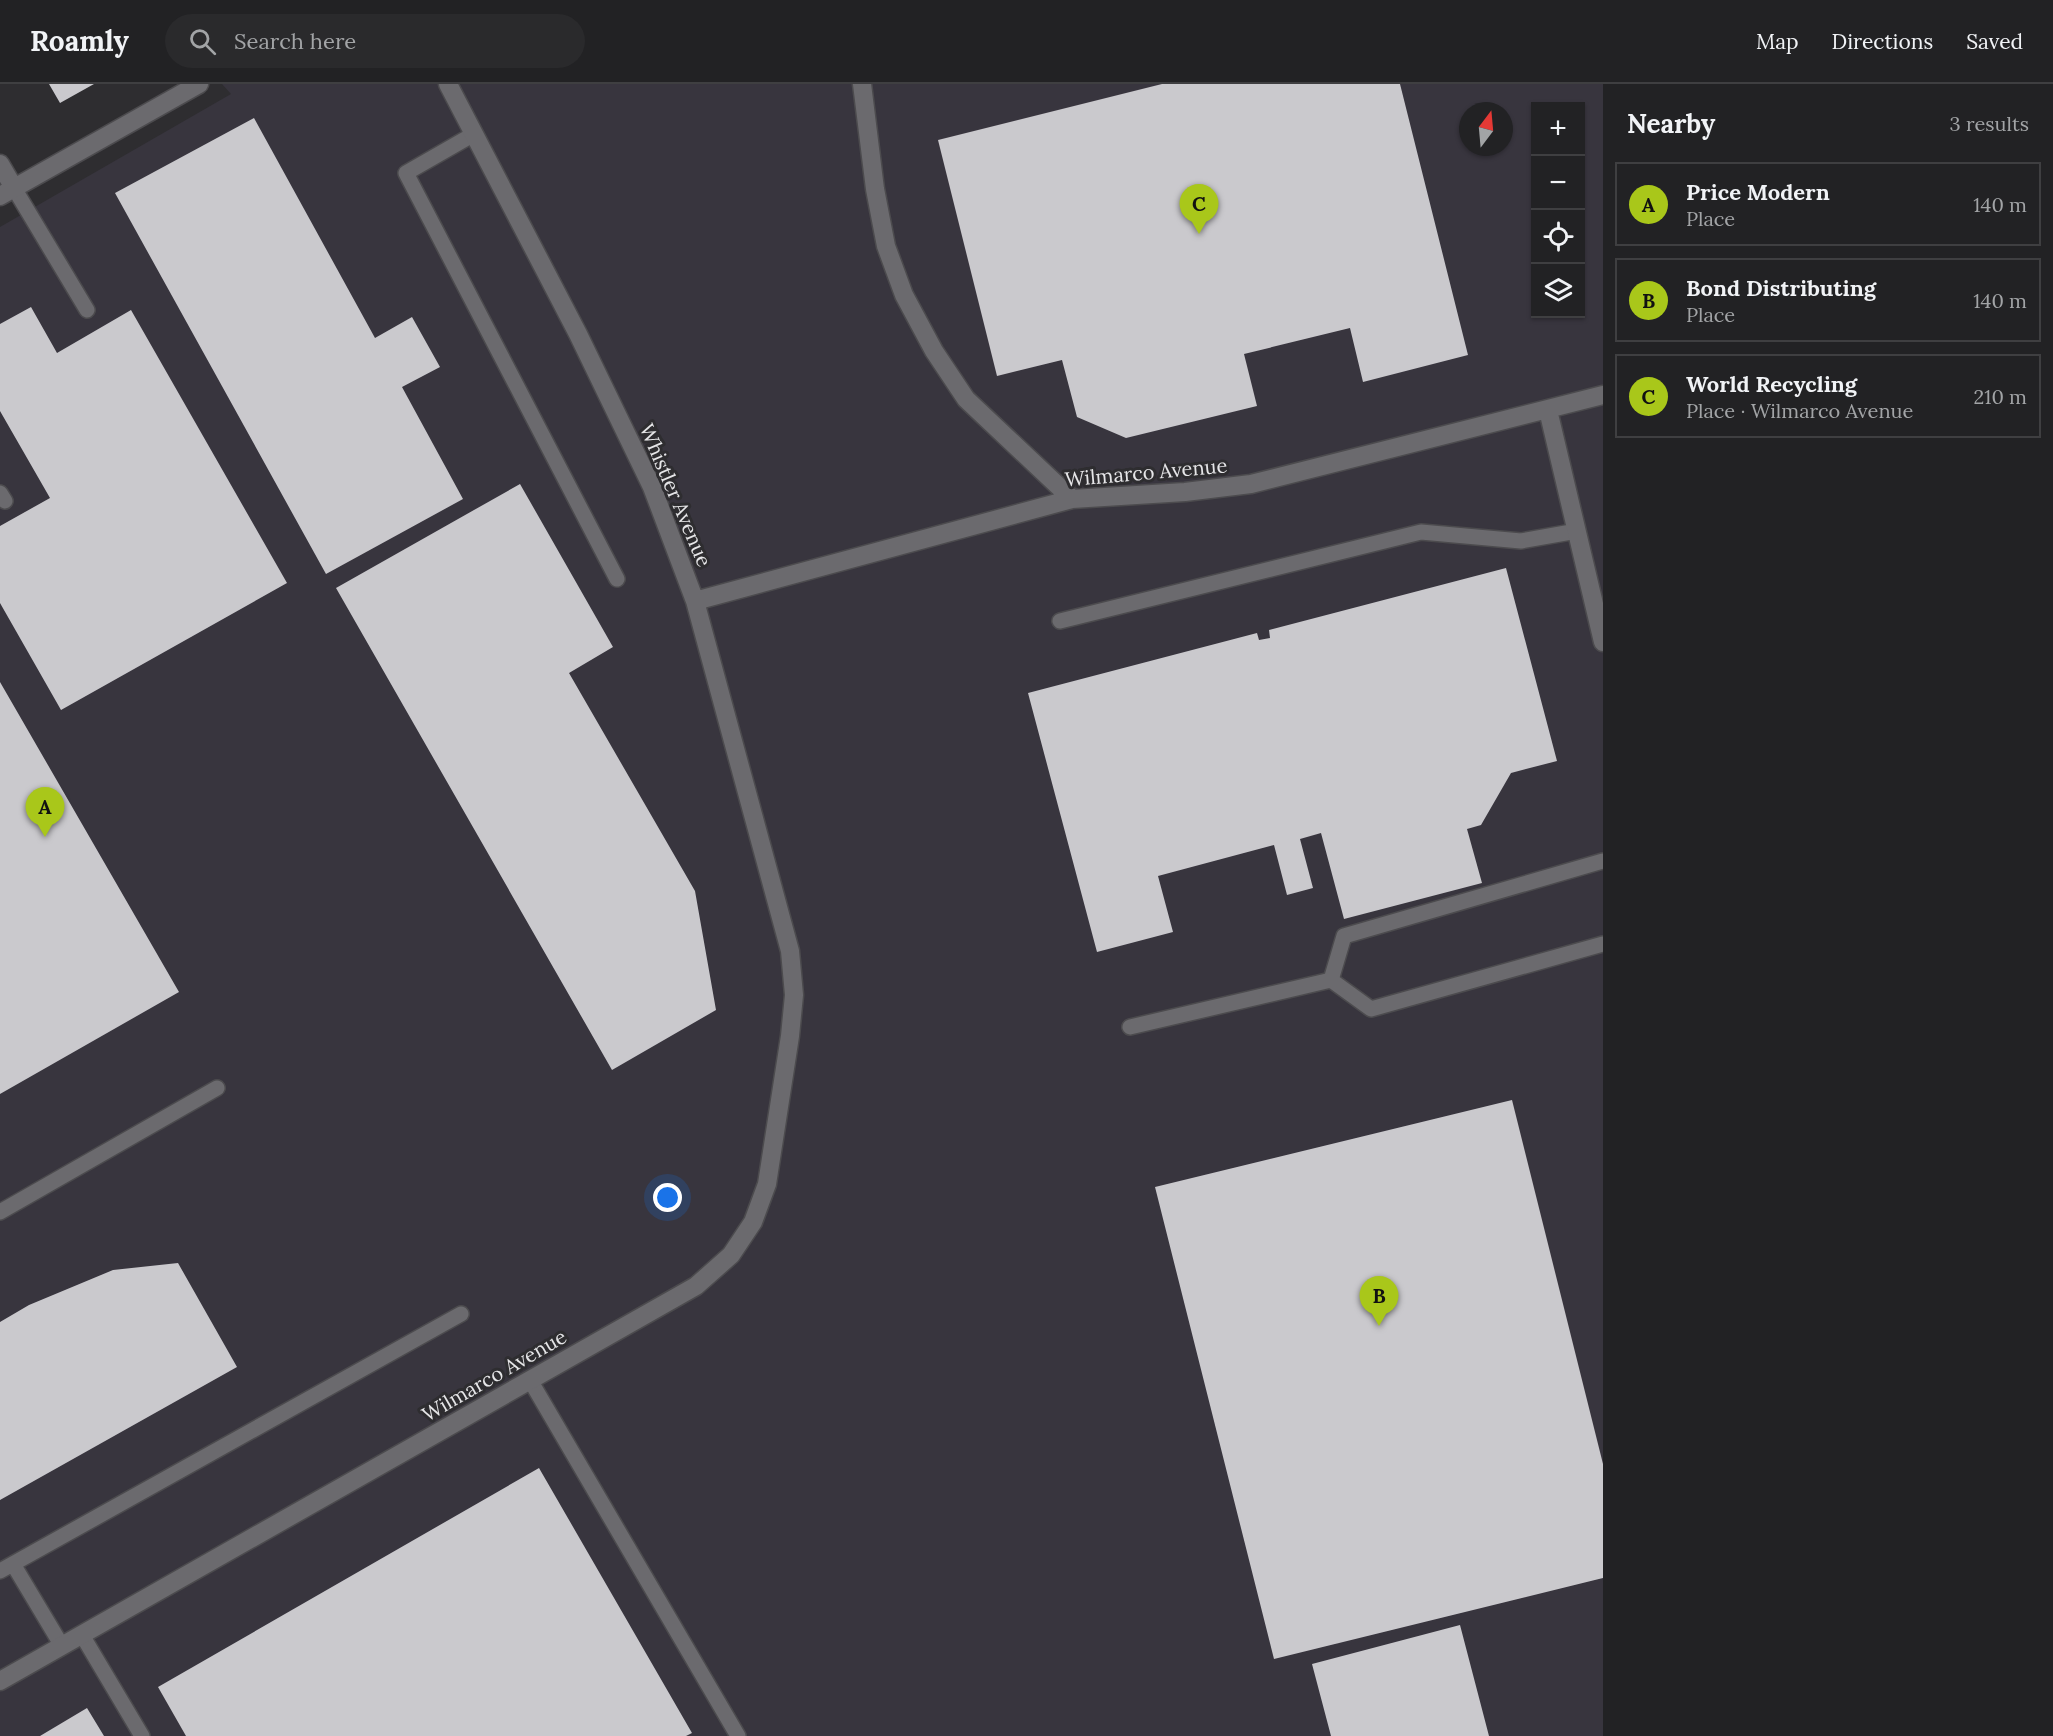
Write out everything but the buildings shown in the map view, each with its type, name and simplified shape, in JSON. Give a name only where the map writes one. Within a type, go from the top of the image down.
[{"type":"street","name":"Whistler Avenue","points":[[447,84],[578,334],[652,487],[695,601],[790,951]]},
{"type":"street","points":[[862,84],[875,189],[886,246],[904,295],[934,351],[966,399],[1072,499]]},
{"type":"street","points":[[0,164],[7,192],[197,85]]},
{"type":"street","name":"Wilmarco Avenue","points":[[695,601],[1072,499],[1185,492],[1251,484],[1603,395]]},
{"type":"street","points":[[1548,410],[1600,620],[1603,642]]},
{"type":"street","name":"Wilmarco Avenue","points":[[0,1681],[696,1286],[731,1255],[753,1222],[766,1184],[790,1036],[794,995],[790,951]]},
{"type":"lane","points":[[474,134],[406,173],[617,579]]},
{"type":"lane","points":[[7,192],[87,310]]},
{"type":"lane","points":[[1060,621],[1421,532],[1521,541],[1577,531]]},
{"type":"lane","points":[[1330,980],[1344,936],[1603,861]]},
{"type":"lane","points":[[1130,1027],[1330,980],[1371,1009],[1603,944]]},
{"type":"lane","points":[[0,1212],[217,1088]]},
{"type":"lane","points":[[62,1646],[7,1568],[461,1314]]},
{"type":"lane","points":[[530,1380],[738,1736]]},
{"type":"lane","points":[[82,1635],[142,1736]]},
{"type":"shaded area","points":[[222,84],[1603,84],[1603,1736],[0,1736],[0,227],[231,94]]},
{"type":"place","name":"World Recycling","points":[[1199,234]]},
{"type":"place","name":"Price Modern","points":[[45,837]]},
{"type":"place","name":"Bond Distributing","points":[[1379,1326]]}]
